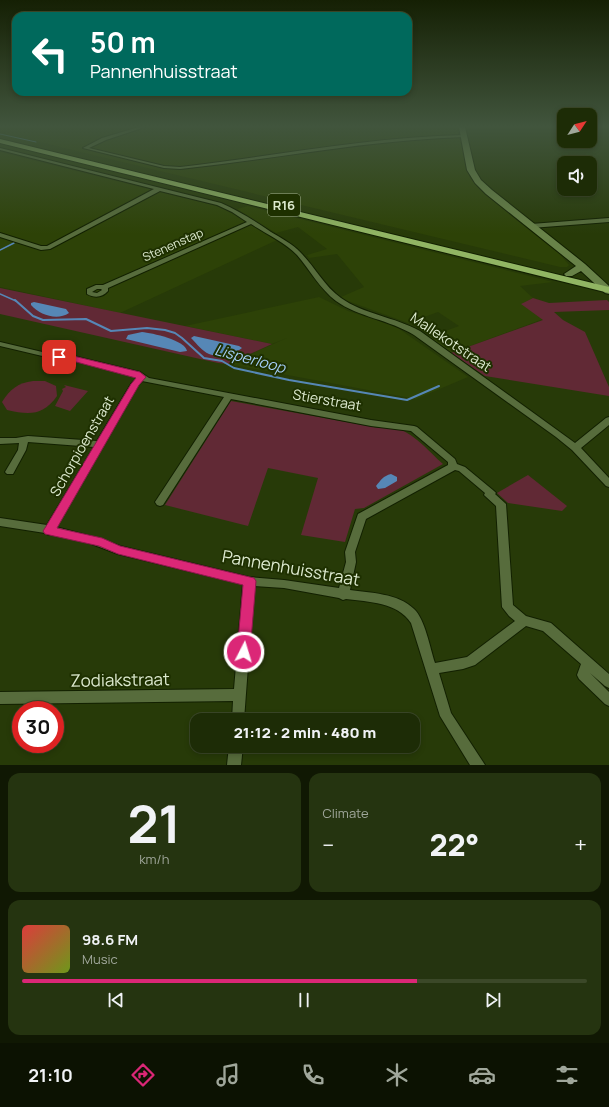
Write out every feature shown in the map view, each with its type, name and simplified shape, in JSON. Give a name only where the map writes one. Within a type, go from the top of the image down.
[{"type":"highway","name":"R16","points":[[90,163],[607,287]]},
{"type":"highway","name":"R16","points":[[107,163],[569,274],[607,287]]},
{"type":"street","name":"Mallekotstraat","points":[[53,163],[219,204],[234,211],[302,255],[333,296],[340,301],[411,329],[575,448],[609,484]]},
{"type":"street","points":[[146,163],[164,167],[180,168],[219,163]]},
{"type":"street","points":[[469,163],[471,170],[478,181],[489,192],[607,287]]},
{"type":"street","points":[[0,235],[41,248],[48,248],[159,189]]},
{"type":"street","points":[[531,226],[609,220]]},
{"type":"street","name":"Stenenstap","points":[[104,287],[252,222]]},
{"type":"street","points":[[569,274],[582,266]]},
{"type":"street","name":"Stierstraat","points":[[0,344],[55,357],[65,356],[137,374],[152,381],[221,394],[228,397],[371,423],[414,429],[452,461],[453,466]]},
{"type":"street","name":"Schorpioenstraat","points":[[49,531],[135,384],[142,377]]},
{"type":"street","points":[[160,502],[228,397]]},
{"type":"street","points":[[575,448],[609,420]]},
{"type":"street","points":[[10,472],[22,450],[24,440]]},
{"type":"street","points":[[0,441],[11,442],[24,440],[100,444]]},
{"type":"street","points":[[343,594],[351,562],[350,552],[362,517],[453,466],[462,469],[501,504],[508,607],[524,622],[547,627],[609,682]]},
{"type":"street","name":"Pannenhuisstraat","points":[[0,522],[102,542],[118,550],[250,581],[284,584],[394,602],[410,612],[416,621],[446,716],[473,763]]},
{"type":"street","points":[[239,713],[250,581]]},
{"type":"street","points":[[431,669],[463,664],[471,661],[524,622]]},
{"type":"street","points":[[587,663],[583,675],[609,700]]},
{"type":"street","name":"Zodiakstraat","points":[[0,698],[240,695]]},
{"type":"street","points":[[234,765],[235,753]]},
{"type":"shaded area","points":[[0,163],[43,163],[221,207],[277,240],[120,313],[0,287]]},
{"type":"shaded area","points":[[125,163],[466,163],[470,178],[481,191],[558,252],[569,265],[567,267],[560,267]]},
{"type":"shaded area","points":[[248,206],[553,282],[520,286],[533,298],[522,304],[543,319],[451,353],[429,337],[459,326],[438,312],[408,323],[348,301],[341,297],[364,287],[337,254],[309,258],[307,255],[327,249],[298,227],[276,233],[237,209]]},
{"type":"shaded area","points":[[0,288],[272,344],[228,364],[218,363],[0,314]]},
{"type":"shaded area","points":[[319,297],[348,311],[395,326],[468,377],[416,399],[228,364],[287,338],[272,344],[185,326]]},
{"type":"shaded area","points":[[533,298],[549,303],[607,300],[609,302],[609,310],[554,312],[563,320],[585,332],[609,387],[609,396],[485,376],[451,353],[543,320],[521,304]]},
{"type":"shaded area","points":[[45,381],[56,386],[57,396],[52,403],[41,411],[29,413],[7,410],[2,402],[8,394],[15,387],[23,383]]},
{"type":"shaded area","points":[[64,385],[88,391],[70,411],[55,406],[63,391],[62,389],[66,387]]},
{"type":"shaded area","points":[[231,401],[379,428],[397,428],[406,432],[422,444],[443,464],[364,508],[355,509],[345,542],[301,535],[318,478],[268,468],[248,526],[165,505]]},
{"type":"shaded area","points":[[528,475],[567,506],[562,511],[508,503],[497,493]]},
{"type":"water","points":[[34,302],[66,309],[69,313],[59,317],[49,316],[35,309],[31,305],[31,303]]},
{"type":"water","points":[[142,332],[175,340],[185,347],[187,351],[180,352],[126,339],[128,335]]},
{"type":"water","points":[[194,336],[239,346],[242,348],[226,355],[217,356],[209,354],[206,353],[191,338]]},
{"type":"water","points":[[391,474],[397,477],[397,481],[385,488],[378,489],[376,486],[381,480]]},
{"type":"waterway","points":[[0,250],[14,243]]},
{"type":"waterway","name":"Lisperloop","points":[[0,294],[16,301]]},
{"type":"waterway","name":"Lisperloop","points":[[15,300],[33,316],[43,320],[86,319],[111,331],[147,328],[165,330],[175,333],[182,338],[204,358],[222,361],[234,368],[289,380],[407,400],[439,386]]},
{"type":"route","points":[[59,357],[65,356],[99,364],[137,374],[142,377],[135,384],[49,531],[102,542],[118,550],[250,581],[244,652]]}]
